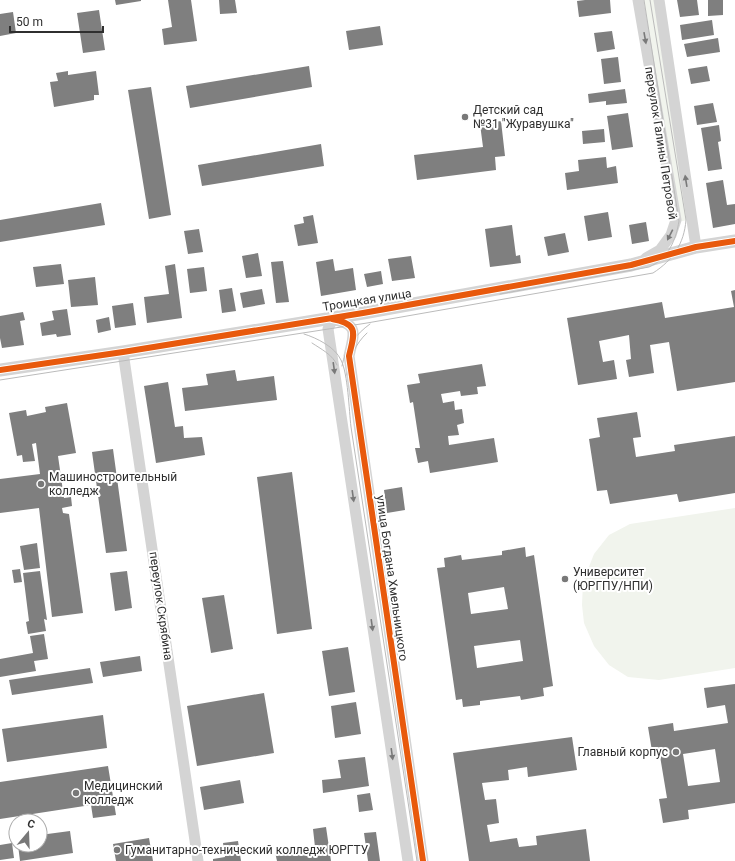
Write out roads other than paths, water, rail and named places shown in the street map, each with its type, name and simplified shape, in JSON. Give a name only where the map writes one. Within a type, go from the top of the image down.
[{"type":"street","name":"переулок Галины Петровой","points":[[632,265],[660,250],[671,235],[676,220],[638,0]]},
{"type":"street","name":"переулок Галины Петровой","points":[[659,0],[696,247]]},
{"type":"street","name":"Троицкая улица","points":[[0,370],[329,322],[351,314],[632,265],[696,247],[735,241]]},
{"type":"street","name":"улица Богдана Хмельницкого","points":[[329,322],[343,321],[351,326],[354,334],[349,356],[423,861]]},
{"type":"street","points":[[329,322],[408,861]]},
{"type":"street","name":"переулок Скрябина","points":[[123,352],[198,861]]},
{"type":"tram line","points":[[500,294],[649,267],[656,264],[666,254],[673,242],[679,221],[644,0]]},
{"type":"tram line","points":[[0,380],[367,323],[653,273],[666,263],[676,251],[683,237],[686,220],[650,0]]},
{"type":"tram line","points":[[342,366],[348,347],[360,332],[370,324]]},
{"type":"tram line","points":[[347,375],[353,352],[367,333]]},
{"type":"tram line","points":[[304,334],[320,341],[335,351],[341,360],[345,374],[351,427],[417,861]]},
{"type":"tram line","points":[[312,343],[330,355],[337,365]]},
{"type":"place","name":"Детский сад №31 \"Журавушка\"","points":[[465,117]]},
{"type":"place","name":"Машиностроительный колледж","points":[[41,484]]},
{"type":"place","name":"Университет (ЮРГПУ/НПИ)","points":[[565,579]]},
{"type":"place","name":"Главный корпус","points":[[676,752]]},
{"type":"place","name":"Медицинский колледж","points":[[76,793]]},
{"type":"place","name":"Гуманитарно-технический колледж ЮРГТУ","points":[[117,850]]}]
